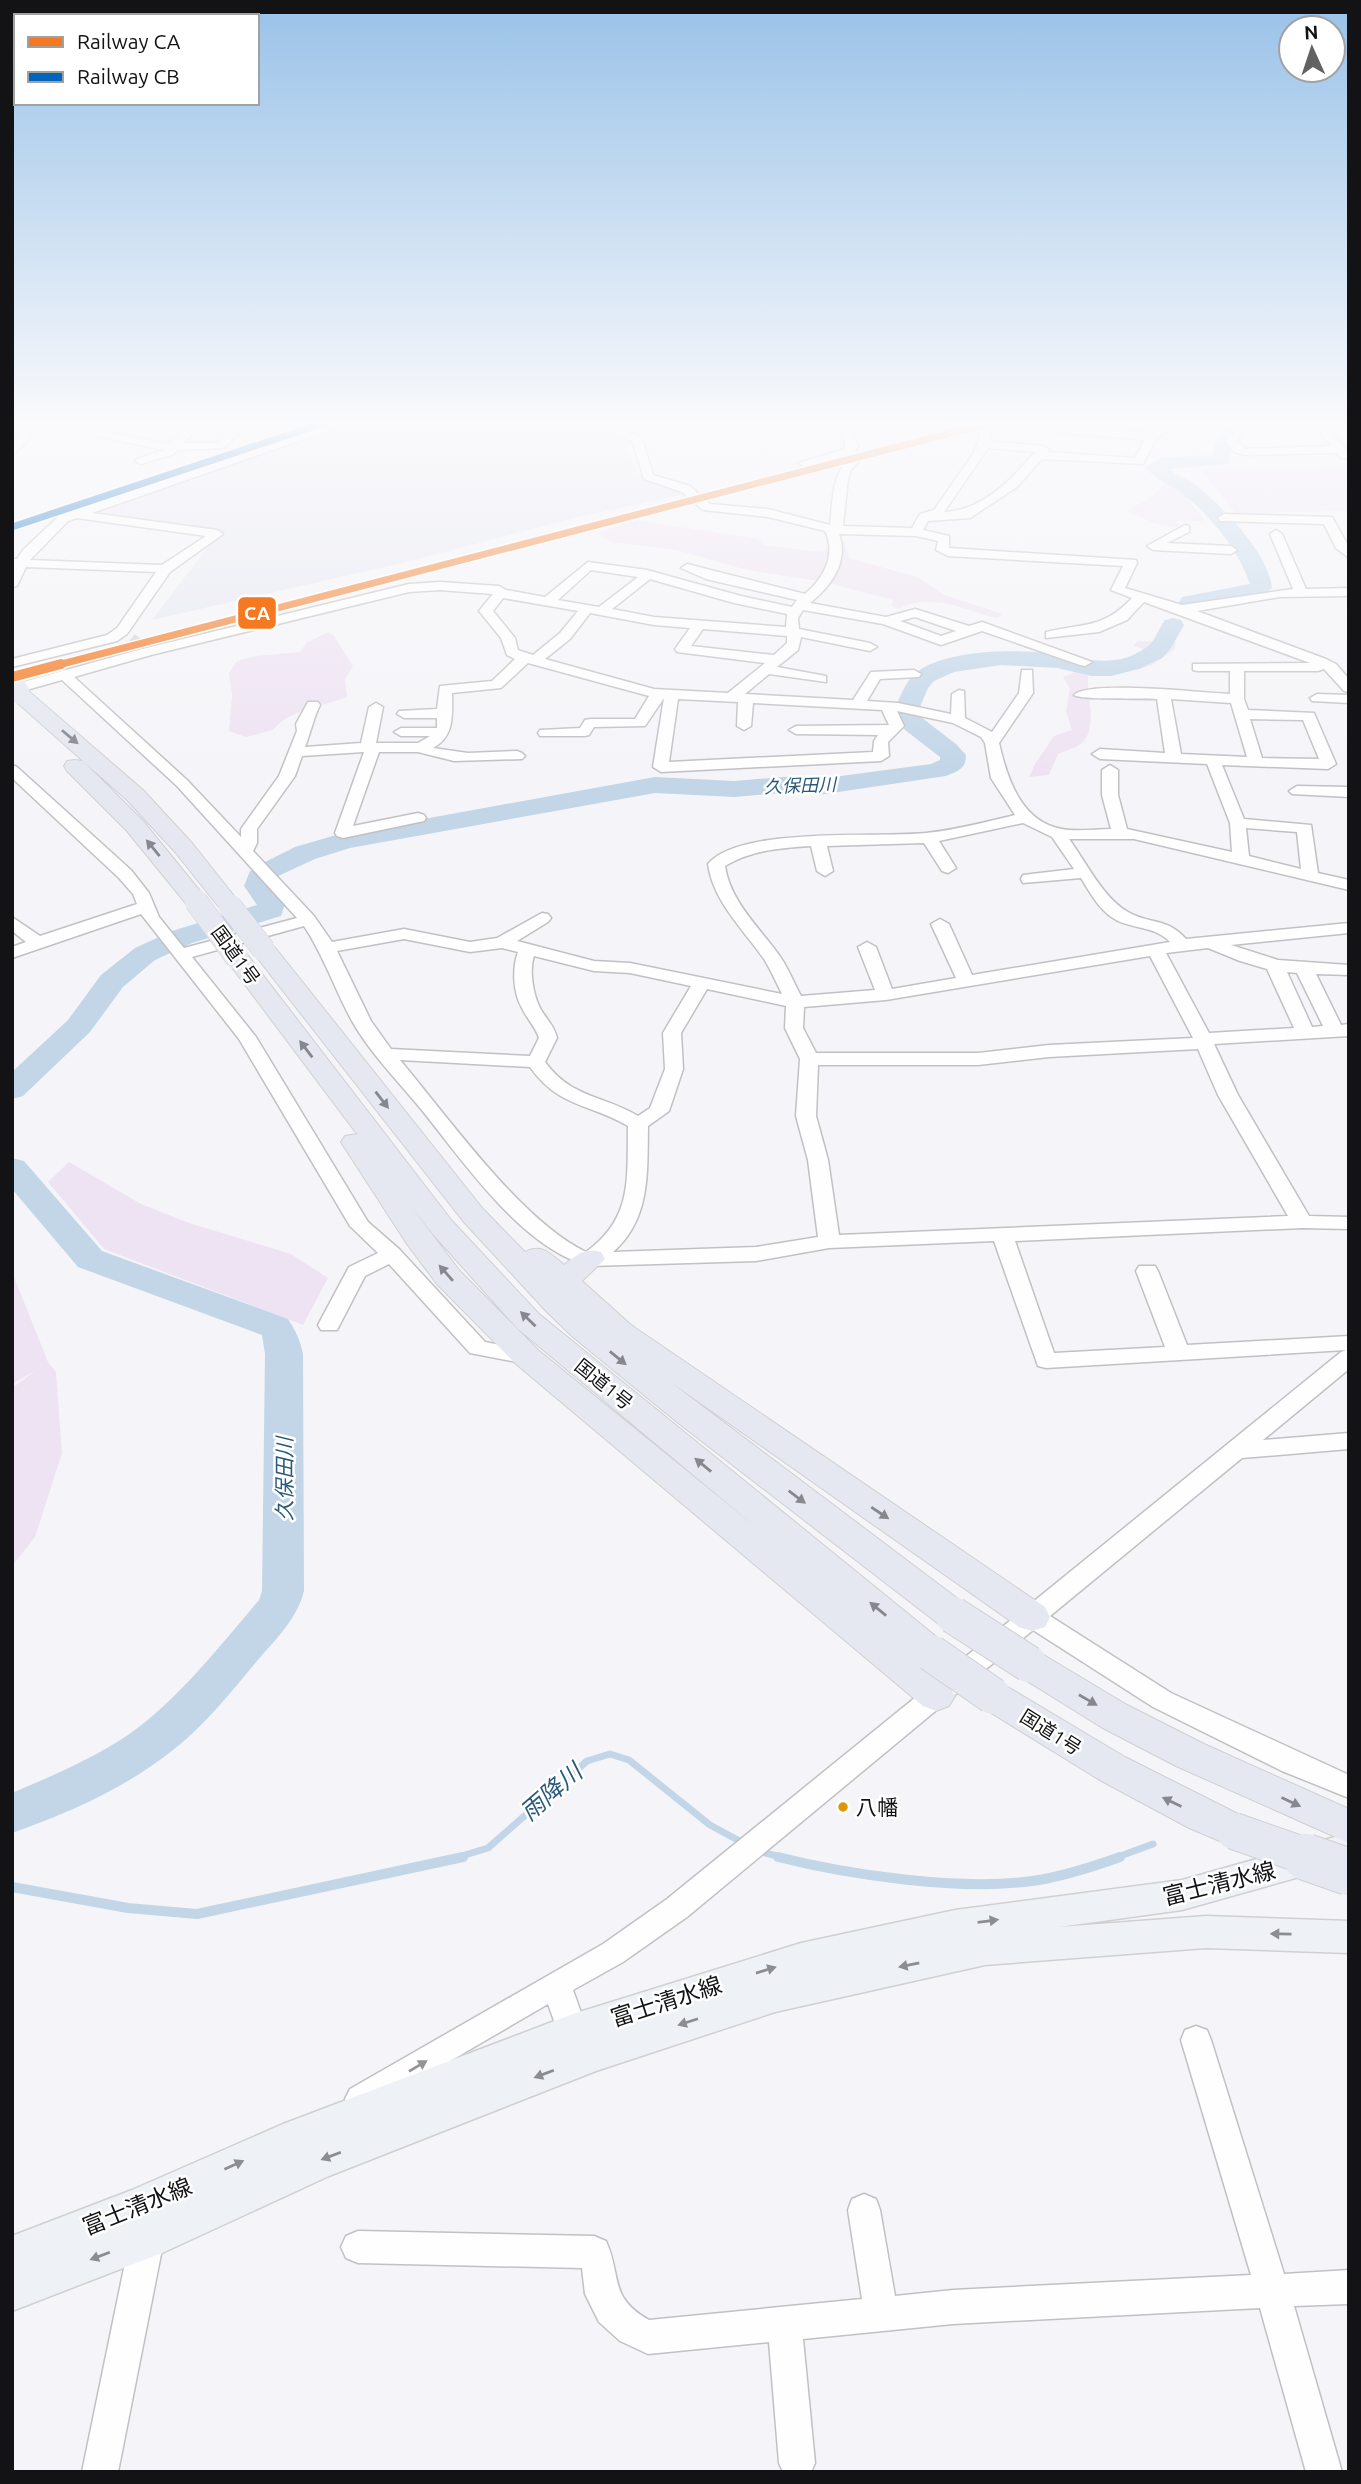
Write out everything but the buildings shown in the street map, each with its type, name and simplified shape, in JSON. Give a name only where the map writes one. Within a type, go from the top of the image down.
[{"type":"highway","name":"国道1号","points":[[14,690],[135,795],[184,848],[230,906],[250,954],[334,1086],[442,1227],[528,1321],[931,1653],[993,1696],[1048,1732],[1169,1801],[1234,1830],[1349,1872]]},
{"type":"highway","name":"国道1号","points":[[12,714],[68,759],[135,826],[196,901],[250,954],[491,1236],[583,1330],[710,1431],[953,1615],[1114,1716],[1190,1755],[1349,1827]]},
{"type":"highway","points":[[334,1086],[331,1107],[417,1238],[448,1277],[527,1357],[936,1696]]},
{"type":"highway","points":[[439,1172],[620,1332],[1032,1617]]},
{"type":"highway","points":[[562,1281],[590,1259]]},
{"type":"main road","name":"富士清水線","points":[[12,2290],[145,2222],[298,2137],[578,2045],[801,1959],[955,1926],[1182,1895],[1349,1848]]},
{"type":"main road","name":"富士清水線","points":[[12,2256],[145,2222],[274,2182],[578,2045],[630,2041],[775,1995],[985,1949],[1206,1932],[1349,1937]]},
{"type":"street","points":[[12,583],[16,563],[43,538]]},
{"type":"street","points":[[12,663],[126,635],[165,569],[211,538]]},
{"type":"street","points":[[739,698],[793,647],[796,639],[791,621],[801,605],[821,586],[834,560],[836,538]]},
{"type":"street","points":[[944,538],[942,550],[948,552],[1131,563]]},
{"type":"street","points":[[1168,538],[1131,563],[1118,590],[1181,609],[1331,667],[1349,688]]},
{"type":"street","points":[[1278,538],[1302,594]]},
{"type":"street","points":[[1337,538],[1349,554]]},
{"type":"street","points":[[1153,546],[1231,550]]},
{"type":"street","points":[[16,563],[165,569]]},
{"type":"street","points":[[549,601],[588,566],[648,574],[739,600],[801,605],[886,621],[941,641],[982,626],[1035,643],[1044,650],[1085,662]]},
{"type":"street","points":[[687,568],[801,605]]},
{"type":"street","points":[[603,610],[648,574]]},
{"type":"street","points":[[14,690],[66,677],[145,650],[410,587],[499,590],[500,593],[654,621],[794,632],[870,647]]},
{"type":"street","points":[[1181,609],[1280,593],[1349,592]]},
{"type":"street","points":[[500,593],[486,611],[511,641],[512,652],[665,695],[901,708],[958,720],[979,730],[992,743],[999,778],[1025,818],[1058,834],[1120,833],[1150,837],[1349,885]]},
{"type":"street","points":[[1051,635],[1094,629],[1113,621],[1122,617],[1141,597]]},
{"type":"street","points":[[296,752],[421,748],[434,741],[442,732],[446,689],[496,685],[565,636],[587,608]]},
{"type":"street","points":[[698,626],[682,649],[771,665],[821,679]]},
{"type":"street","points":[[1198,667],[1331,667]]},
{"type":"street","points":[[1237,667],[1237,699],[1256,762]]},
{"type":"street","points":[[992,743],[1026,693],[1027,673]]},
{"type":"street","points":[[857,705],[876,675],[914,674]]},
{"type":"street","points":[[66,677],[182,783],[307,920],[327,948],[362,1022],[385,1054],[500,1192],[537,1227],[577,1256],[590,1259],[756,1254],[829,1241],[1302,1222],[1349,1223]]},
{"type":"street","points":[[1081,695],[1163,693],[1237,699]]},
{"type":"street","points":[[1163,693],[1174,759]]},
{"type":"street","points":[[958,720],[960,694]]},
{"type":"street","points":[[665,695],[662,766],[881,756],[881,741],[897,726],[901,708]]},
{"type":"street","points":[[545,733],[584,732],[590,723],[640,723],[665,695]]},
{"type":"street","points":[[739,698],[744,726]]},
{"type":"street","points":[[1317,698],[1349,699]]},
{"type":"street","points":[[244,853],[249,843],[249,830],[287,776],[304,731],[303,724],[313,705]]},
{"type":"street","points":[[376,706],[370,748],[343,833],[418,818]]},
{"type":"street","points":[[404,714],[445,713]]},
{"type":"street","points":[[1100,754],[1328,764],[1309,716],[1242,714]]},
{"type":"street","points":[[796,730],[892,731]]},
{"type":"street","points":[[401,732],[442,732]]},
{"type":"street","points":[[421,748],[428,752],[470,758],[517,755]]},
{"type":"street","points":[[1213,761],[1238,823],[1241,860]]},
{"type":"street","points":[[1111,770],[1111,795],[1120,833]]},
{"type":"street","points":[[16,776],[125,874],[141,893],[145,907],[247,1037],[360,1226],[392,1254],[478,1348],[527,1357]]},
{"type":"street","points":[[1297,791],[1349,792]]},
{"type":"street","points":[[829,1241],[818,1160],[807,1116],[809,1059],[794,1028],[795,1002],[774,961],[727,897],[718,877],[716,864],[726,856],[793,843],[929,838],[1025,818]]},
{"type":"street","points":[[1238,823],[1305,828],[1310,876]]},
{"type":"street","points":[[1058,834],[1109,907],[1124,917],[1168,930],[1182,945]]},
{"type":"street","points":[[929,838],[948,868]]},
{"type":"street","points":[[818,842],[825,871]]},
{"type":"street","points":[[1029,879],[1085,873]]},
{"type":"street","points":[[12,953],[145,907]]},
{"type":"street","points":[[502,943],[542,918]]},
{"type":"street","points":[[174,944],[307,920]]},
{"type":"street","points":[[12,922],[38,943]]},
{"type":"street","points":[[940,924],[967,983]]},
{"type":"street","points":[[327,948],[404,934],[470,947],[502,943],[594,966],[630,968],[795,1002],[886,995],[1182,945],[1349,928]]},
{"type":"street","points":[[1212,943],[1244,959],[1304,969],[1349,970]]},
{"type":"street","points":[[867,947],[886,995]]},
{"type":"street","points":[[527,950],[521,967],[527,984],[530,1007],[545,1027],[548,1038],[536,1062]]},
{"type":"street","points":[[1156,951],[1204,1041],[1228,1095],[1302,1222]]},
{"type":"street","points":[[1275,965],[1304,1032]]},
{"type":"street","points":[[809,1059],[978,1059],[1049,1051],[1341,1030],[1304,969]]},
{"type":"street","points":[[638,1124],[659,1111],[674,1069],[673,1033],[702,982]]},
{"type":"street","points":[[385,1054],[536,1062]]},
{"type":"street","points":[[536,1062],[545,1078],[558,1091],[623,1113],[638,1124]]},
{"type":"street","points":[[590,1259],[610,1245],[626,1224],[636,1180],[638,1124]]},
{"type":"street","points":[[1002,1234],[1046,1361],[1349,1343]]},
{"type":"street","points":[[329,1325],[357,1272],[392,1254]]},
{"type":"street","points":[[1147,1270],[1178,1353]]},
{"type":"street","points":[[274,2182],[298,2137],[613,1953],[677,1908],[1349,1357]]},
{"type":"street","points":[[1236,1450],[1349,1441]]},
{"type":"street","points":[[1032,1617],[1162,1700],[1292,1763],[1349,1787]]},
{"type":"street","points":[[556,1984],[578,2045]]},
{"type":"street","points":[[1196,2040],[1273,2290],[1324,2472]]},
{"type":"street","points":[[864,2210],[881,2314]]},
{"type":"street","points":[[100,2472],[145,2222]]},
{"type":"street","points":[[358,2247],[594,2252],[599,2263],[600,2287],[607,2303],[620,2320],[638,2333],[657,2337],[953,2307],[1349,2287]]},
{"type":"street","points":[[785,2325],[797,2463]]},
{"type":"shaded area","points":[[215,538],[498,538],[402,563],[152,620]]},
{"type":"shaded area","points":[[605,538],[751,538],[758,539],[763,545],[822,552],[836,541],[845,541],[849,558],[917,577],[944,595],[1003,614],[997,618],[935,602],[910,604],[898,609],[891,606],[893,600],[824,582],[747,570],[676,550],[611,542]]},
{"type":"shaded area","points":[[328,632],[334,636],[353,666],[345,679],[347,697],[297,713],[273,730],[246,737],[229,731],[232,695],[229,673],[237,661],[255,656],[300,652],[306,643]]},
{"type":"shaded area","points":[[1137,641],[1176,642],[1175,649],[1152,665],[1088,676],[1091,722],[1085,739],[1077,746],[1058,754],[1049,775],[1029,777],[1054,736],[1072,730],[1066,711],[1070,689],[1063,677],[1081,670],[1123,667],[1153,653],[1134,646]]},
{"type":"shaded area","points":[[69,1162],[141,1204],[189,1223],[291,1254],[328,1278],[303,1325],[104,1249],[48,1182]]},
{"type":"shaded area","points":[[12,1272],[48,1362],[56,1372],[62,1453],[35,1537],[12,1566],[12,1388],[35,1371],[12,1384]]},
{"type":"waterway","name":"久保田川","points":[[1190,602],[1261,588],[1253,560],[1235,538]]},
{"type":"waterway","name":"久保田川","points":[[271,870],[305,853],[346,841],[655,785],[734,789],[797,784],[818,787],[937,771],[953,764],[953,755],[914,725],[905,714],[917,686],[926,676],[946,667],[974,660],[1001,658],[1057,661],[1092,669],[1111,669],[1131,664],[1154,653],[1160,648],[1173,625]]},
{"type":"waterway","name":"久保田川","points":[[12,1089],[79,1026],[112,981],[145,954],[182,937],[271,910],[271,904],[258,886],[260,877]]},
{"type":"waterway","name":"久保田川","points":[[12,1168],[90,1259],[275,1327],[281,1336],[284,1354],[283,1591],[279,1606],[206,1690],[159,1736],[107,1770],[12,1814]]},
{"type":"waterway","name":"雨降川","points":[[455,1858],[488,1848],[587,1761],[610,1754],[629,1760],[710,1825],[745,1844]]},
{"type":"waterway","name":"雨降川","points":[[1115,1858],[1153,1844]]},
{"type":"waterway","name":"雨降川","points":[[757,1851],[785,1858]]},
{"type":"waterway","name":"雨降川","points":[[12,1887],[128,1908],[197,1914],[463,1857]]},
{"type":"waterway","name":"雨降川","points":[[778,1857],[905,1880],[972,1884],[1003,1884],[1043,1879],[1120,1857]]},
{"type":"tunnel","points":[[131,639],[144,649]]},
{"type":"rail line","name":"CA","points":[[12,677],[547,538]]},
{"type":"place","name":"八幡","points":[[843,1807]]}]
